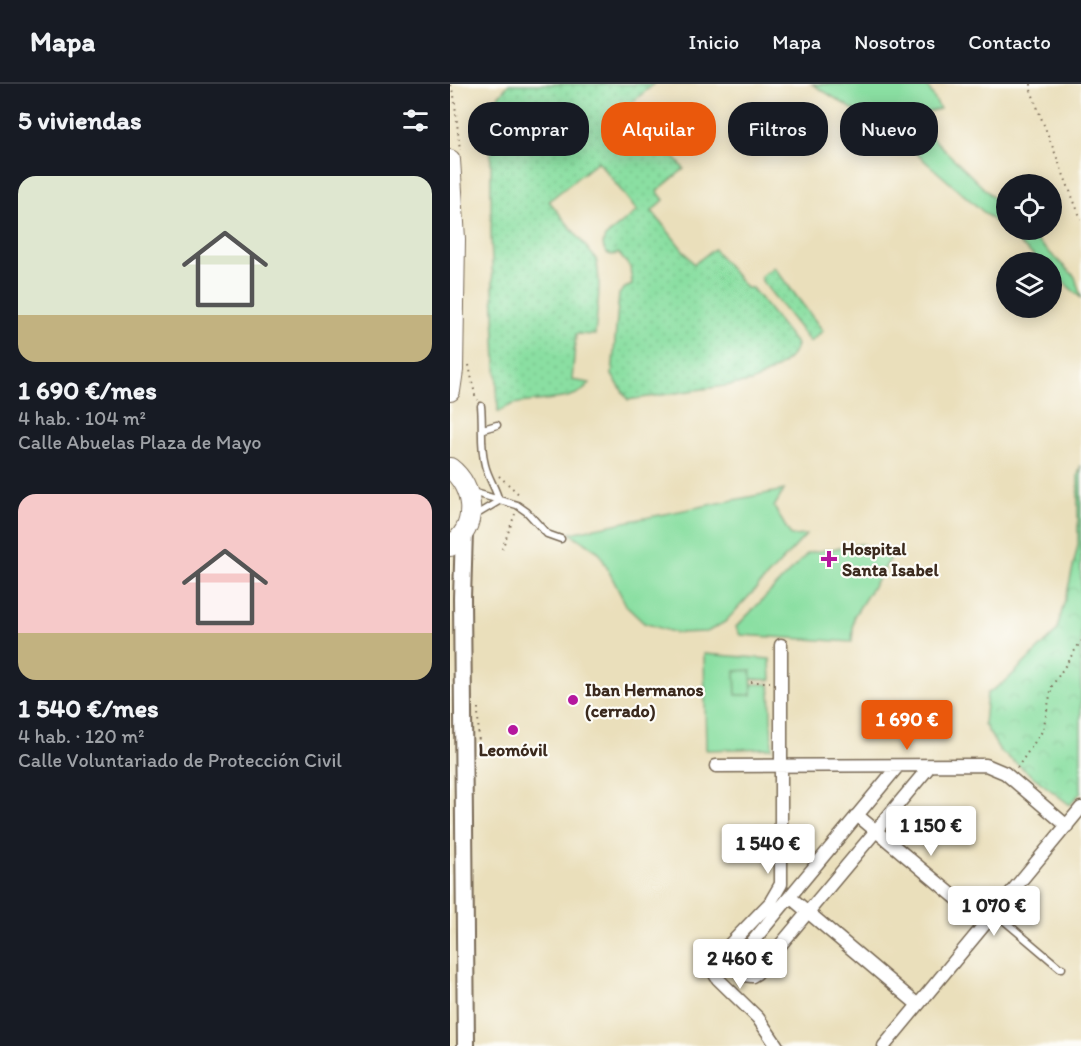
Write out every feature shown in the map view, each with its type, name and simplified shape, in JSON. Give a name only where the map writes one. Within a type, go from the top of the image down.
[{"type":"highway","points":[[450,160],[455,238],[453,370],[450,391]]},
{"type":"highway","points":[[450,546],[467,526],[471,510],[468,491],[451,465]]},
{"type":"main road","points":[[466,1046],[462,598],[467,526]]},
{"type":"main road","points":[[450,569],[462,598]]},
{"type":"street","points":[[777,1046],[758,1018],[718,979],[713,966],[715,960],[770,903],[781,884],[781,645]]},
{"type":"street","points":[[898,766],[739,958],[736,963],[739,972],[747,977],[757,973],[930,765]]},
{"type":"street","points":[[716,766],[986,765],[1010,778],[1067,826]]},
{"type":"street","points":[[884,1046],[1081,808]]},
{"type":"street","points":[[857,815],[986,923]]},
{"type":"street","points":[[790,897],[918,1005]]},
{"type":"lane","points":[[481,406],[484,463],[496,488],[499,501]]},
{"type":"lane","points":[[483,429],[497,425]]},
{"type":"lane","points":[[468,491],[517,505],[547,534],[561,539]]},
{"type":"lane","points":[[467,526],[479,512],[499,501]]},
{"type":"lane","points":[[994,913],[1062,968]]},
{"type":"path","points":[[1031,84],[1042,120],[1081,219]]},
{"type":"path","points":[[495,470],[500,478],[521,495]]},
{"type":"path","points":[[502,549],[516,511]]},
{"type":"path","points":[[1010,778],[1043,730],[1052,686],[1081,641]]},
{"type":"path","points":[[752,682],[782,682]]},
{"type":"path","points":[[478,705],[479,753]]},
{"type":"green space","points":[[509,84],[654,84],[632,102],[601,102],[601,156],[673,156],[684,169],[657,191],[664,200],[652,211],[694,264],[714,249],[746,288],[752,288],[797,345],[790,357],[779,367],[751,382],[628,400],[612,375],[619,294],[632,285],[630,267],[618,253],[611,255],[603,245],[605,237],[637,211],[598,161],[549,201],[596,259],[599,287],[595,335],[576,334],[572,380],[590,383],[576,394],[511,405],[498,412],[491,237],[491,156],[589,156],[589,102],[494,102]]},
{"type":"green space","points":[[812,84],[926,84],[936,102],[841,102]]},
{"type":"green space","points":[[938,143],[996,200],[996,223],[919,156],[938,156]]},
{"type":"green space","points":[[1016,240],[1036,240],[1049,252],[1029,252]]},
{"type":"green space","points":[[1062,265],[1075,277],[1081,298],[1062,281]]},
{"type":"green space","points":[[774,267],[823,331],[810,342],[762,281],[761,276]]},
{"type":"green space","points":[[1081,465],[1081,792],[1070,805],[1000,751],[984,724],[987,694],[1007,680],[1056,632],[1078,545],[1078,475]]},
{"type":"green space","points":[[784,490],[774,507],[791,536],[806,535],[725,622],[707,632],[676,633],[644,623],[627,607],[599,552],[570,533]]},
{"type":"green space","points":[[861,544],[891,558],[854,616],[852,642],[740,635],[736,627],[808,553]]},
{"type":"green space","points":[[704,654],[770,659],[771,680],[751,679],[752,694],[752,684],[770,684],[772,748],[706,750]]},
{"type":"green space","points":[[751,670],[752,695],[736,695],[735,671]]},
{"type":"place","name":"Hospital Santa Isabel","points":[[829,559]]},
{"type":"place","name":"Iban Hermanos (cerrado)","points":[[573,700]]},
{"type":"place","name":"Leomóvil","points":[[513,730]]}]
